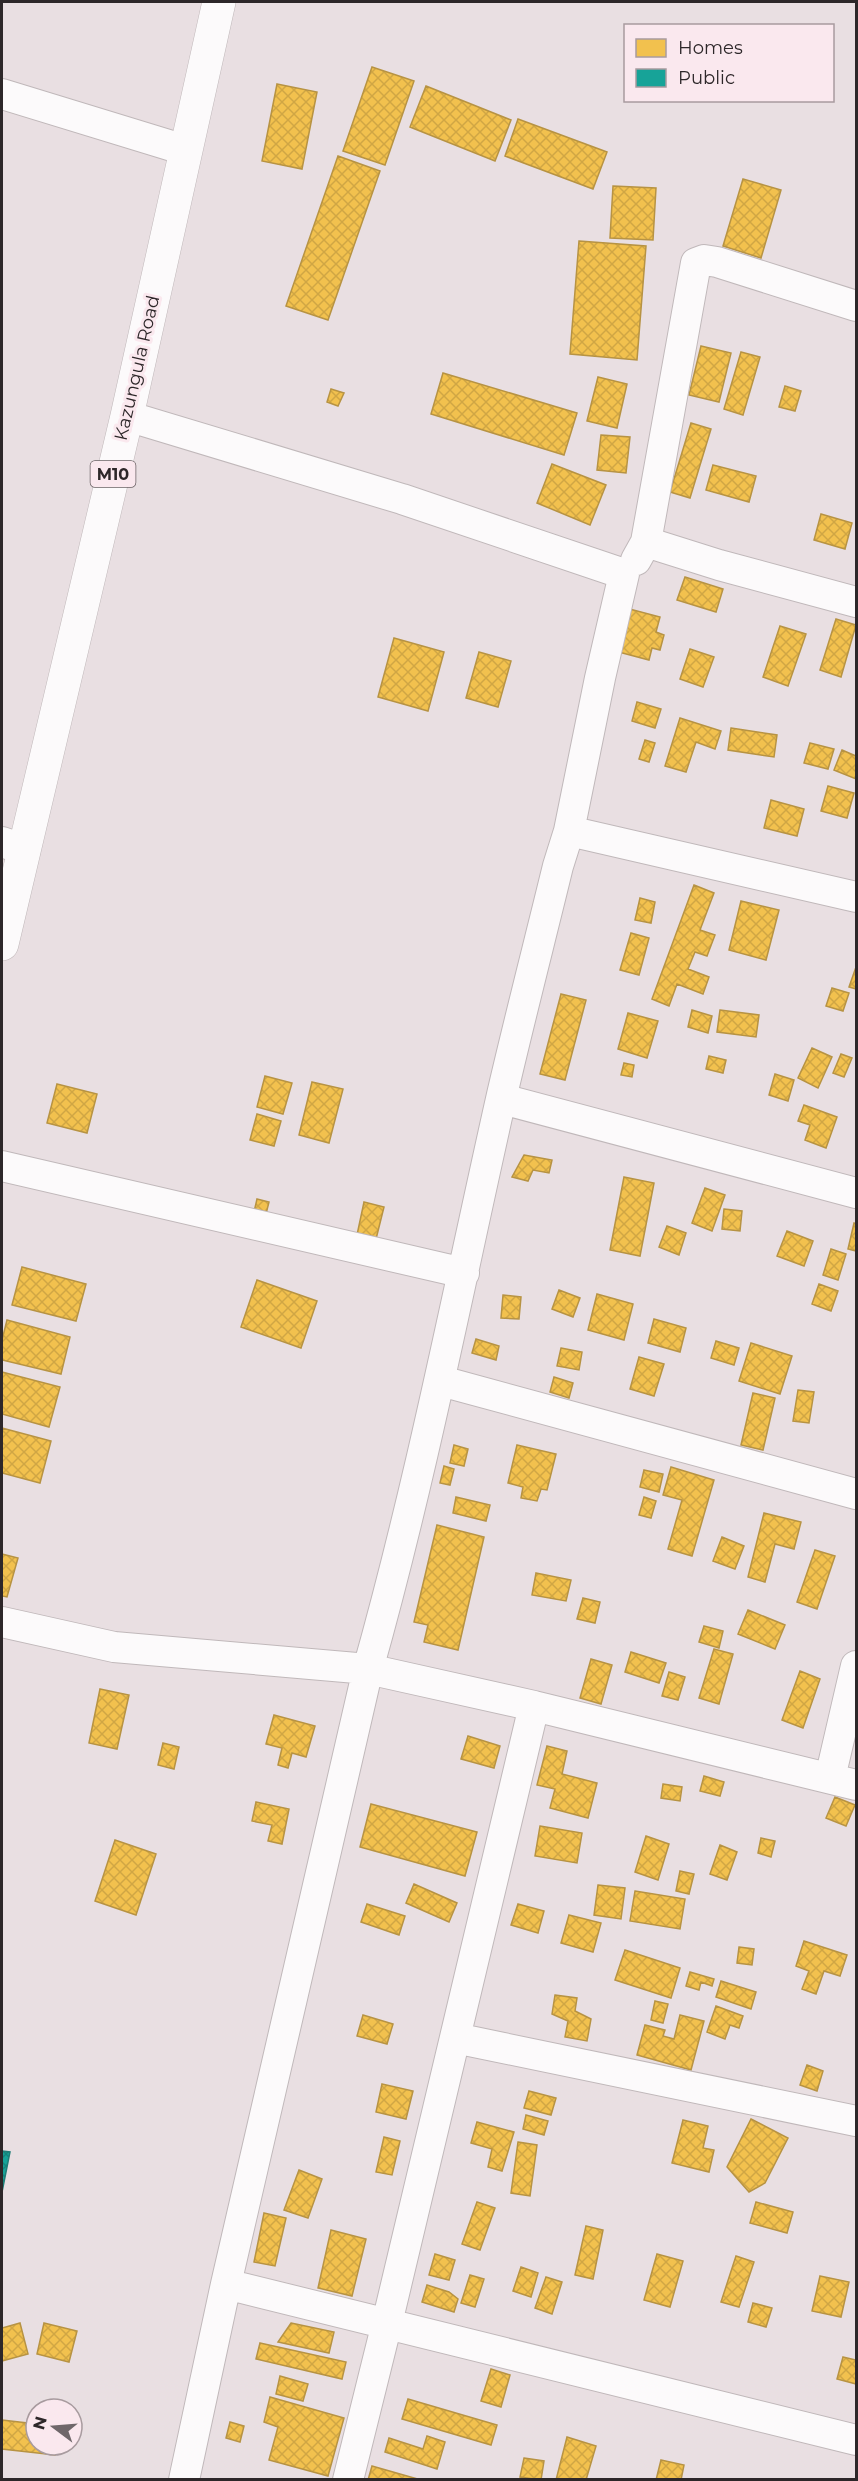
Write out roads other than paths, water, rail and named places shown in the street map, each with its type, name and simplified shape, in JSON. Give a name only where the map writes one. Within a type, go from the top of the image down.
[{"type":"highway","name":"Kazungula Road","points":[[2,944],[13,846],[127,416],[219,2]]},
{"type":"street","points":[[2,94],[185,150]]},
{"type":"street","points":[[184,2480],[226,2284],[368,1669],[389,1595],[441,1381],[502,1099],[558,866],[569,831],[624,574],[637,560],[646,542],[696,263],[704,260],[717,262],[856,306]]},
{"type":"street","points":[[127,416],[402,499],[624,574]]},
{"type":"street","points":[[646,542],[856,603]]},
{"type":"street","points":[[569,831],[856,897]]},
{"type":"street","points":[[502,1099],[856,1193]]},
{"type":"street","points":[[2,1166],[464,1274]]},
{"type":"street","points":[[441,1381],[856,1494]]},
{"type":"street","points":[[2,1622],[114,1647],[368,1669],[534,1706],[843,1781],[856,1666]]},
{"type":"street","points":[[348,2480],[534,1706]]},
{"type":"street","points":[[455,2038],[856,2121]]},
{"type":"street","points":[[226,2284],[856,2440]]}]
